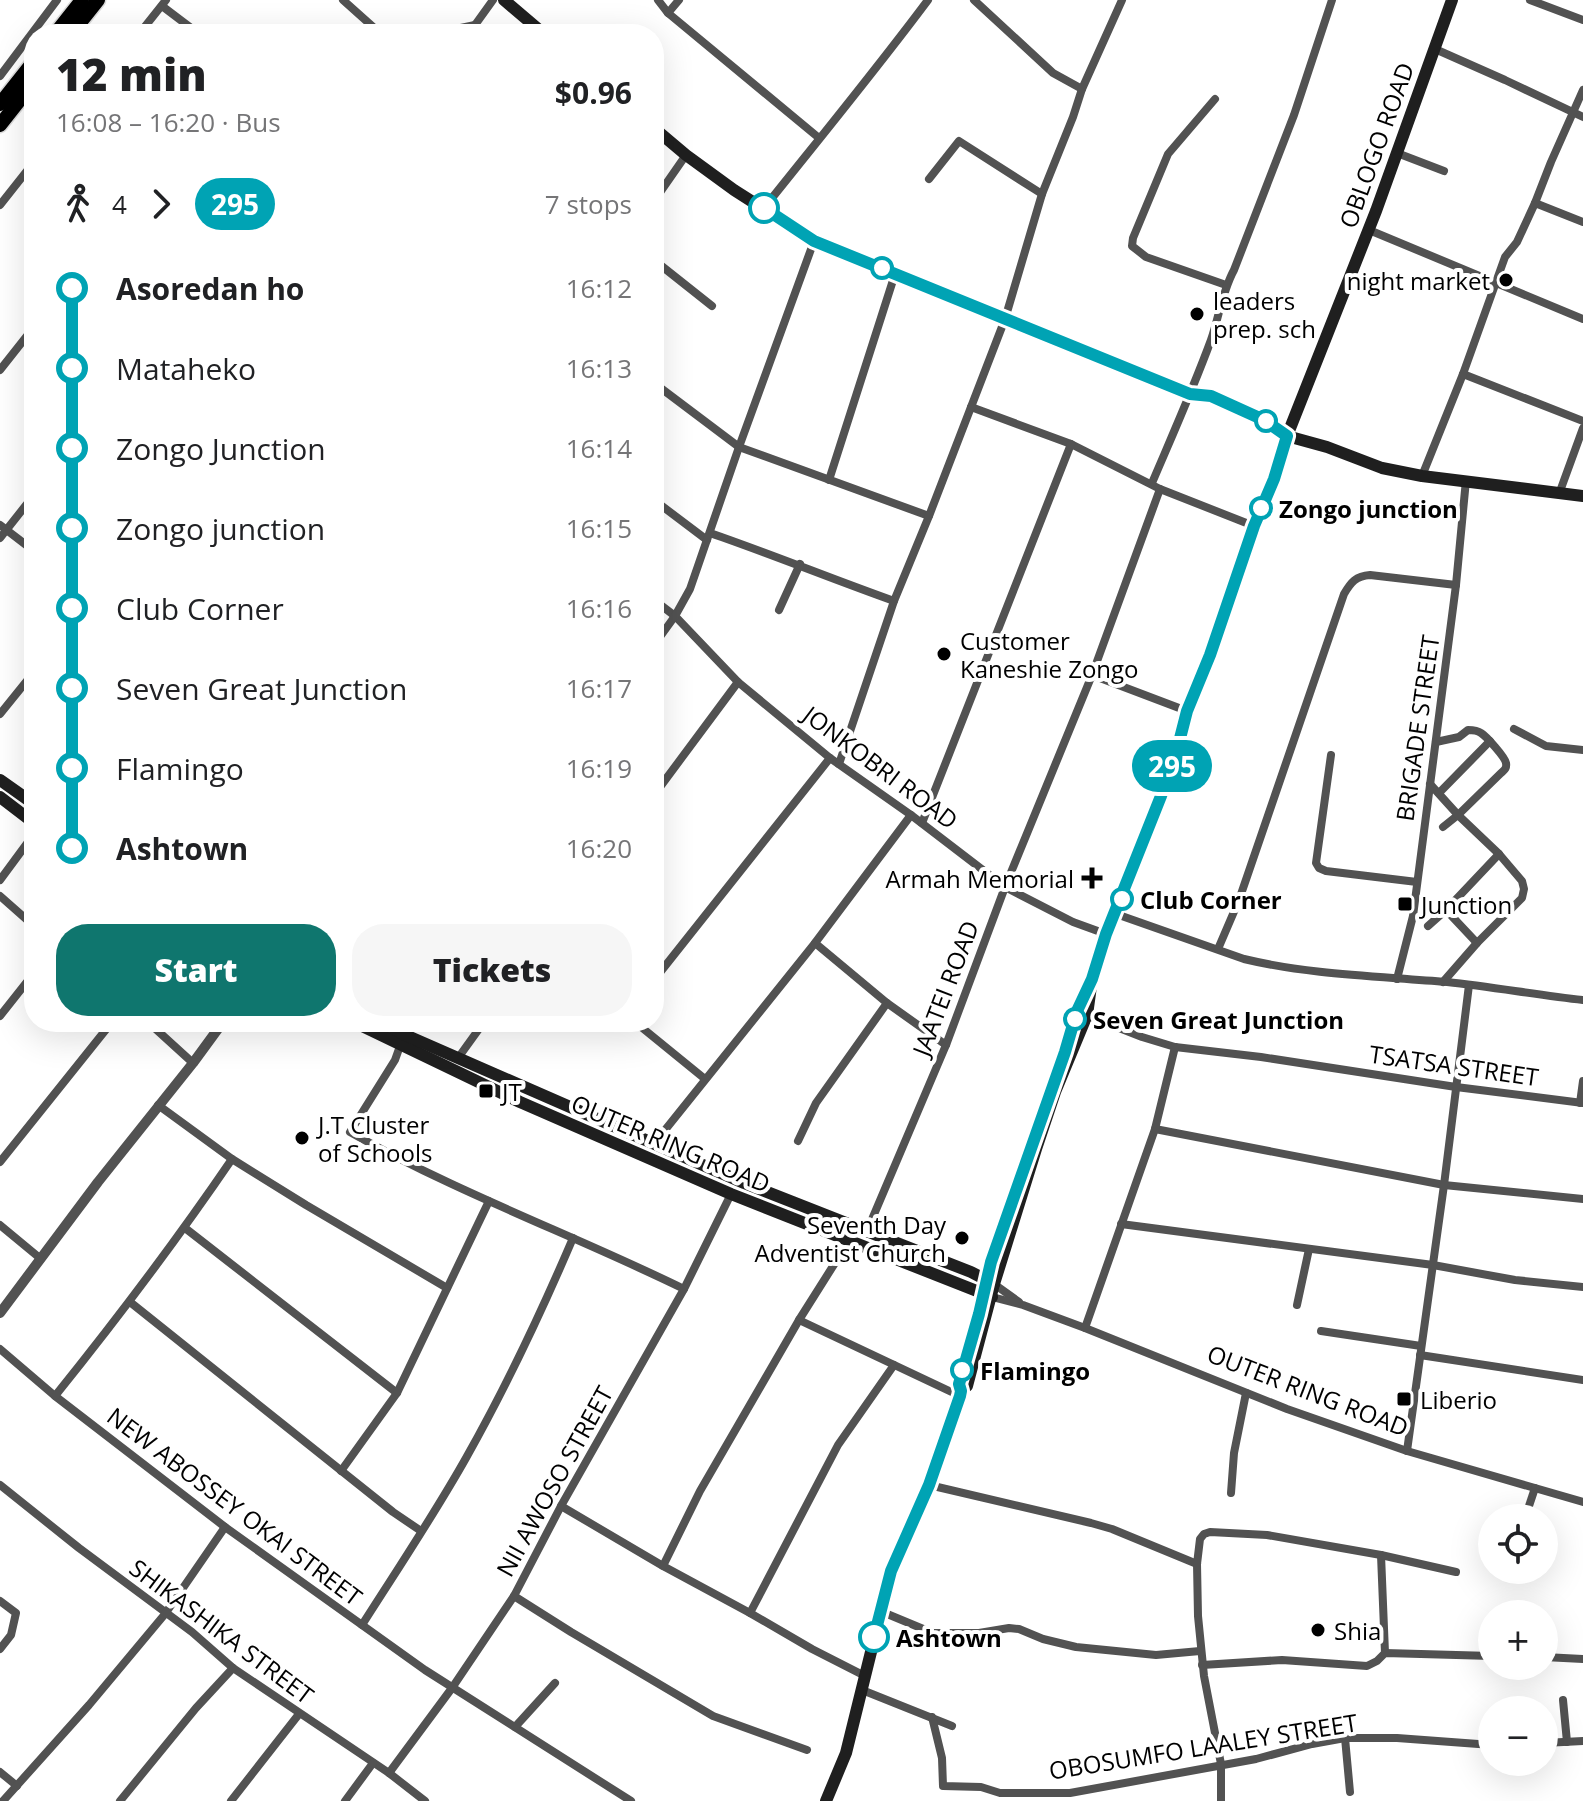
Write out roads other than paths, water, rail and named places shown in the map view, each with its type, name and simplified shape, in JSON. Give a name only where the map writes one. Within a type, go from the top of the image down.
[{"type":"highway","points":[[63,24],[82,0]]},
{"type":"highway","points":[[79,24],[98,0]]},
{"type":"highway","points":[[2,99],[24,73]]},
{"type":"highway","points":[[0,125],[24,95]]},
{"type":"main road","points":[[504,0],[532,24]]},
{"type":"main road","name":"OBLOGO ROAD","points":[[826,1801],[846,1753],[891,1571],[929,1485],[961,1393],[967,1386],[989,1288],[1106,934],[1161,796],[1187,711],[1210,655],[1254,526],[1369,230],[1452,0]]},
{"type":"main road","points":[[664,136],[734,190],[814,241],[1190,394],[1211,396],[1264,420],[1287,436],[1382,468],[1422,476],[1583,496]]},
{"type":"main road","points":[[0,780],[24,797]]},
{"type":"main road","points":[[0,797],[24,815]]},
{"type":"main road","name":"OUTER RING ROAD","points":[[376,1032],[520,1102],[731,1194],[989,1288]]},
{"type":"main road","name":"OUTER RING ROAD","points":[[400,1032],[653,1145],[867,1231],[989,1288]]},
{"type":"street","points":[[39,24],[57,0]]},
{"type":"street","points":[[343,0],[370,24]]},
{"type":"street","points":[[478,24],[493,0]]},
{"type":"street","points":[[658,0],[668,13],[819,138]]},
{"type":"street","points":[[668,13],[679,0]]},
{"type":"street","points":[[764,208],[880,65],[928,0]]},
{"type":"street","points":[[974,0],[1053,73],[1082,89]]},
{"type":"street","points":[[839,764],[894,601],[1005,319],[1042,194],[1082,89],[1122,0]]},
{"type":"street","points":[[1152,483],[1215,327],[1226,285],[1294,115],[1332,0]]},
{"type":"street","points":[[1530,0],[1583,20]]},
{"type":"street","points":[[147,24],[164,3],[188,24]]},
{"type":"street","points":[[0,76],[24,44]]},
{"type":"street","points":[[1435,49],[1578,115]]},
{"type":"street","points":[[1422,476],[1505,257],[1517,242],[1551,162],[1578,115],[1583,90]]},
{"type":"street","points":[[1215,99],[1168,154],[1132,246],[1146,257],[1226,285]]},
{"type":"street","points":[[929,179],[959,141],[1042,194]]},
{"type":"street","points":[[1397,153],[1444,171]]},
{"type":"street","points":[[664,187],[686,155]]},
{"type":"street","points":[[0,205],[24,175]]},
{"type":"street","points":[[1535,203],[1583,222]]},
{"type":"street","points":[[1369,230],[1583,319]]},
{"type":"street","points":[[664,631],[690,589],[814,241]]},
{"type":"street","points":[[664,268],[712,306]]},
{"type":"street","points":[[829,480],[895,274]]},
{"type":"street","points":[[0,370],[24,340]]},
{"type":"street","points":[[1463,374],[1583,421]]},
{"type":"street","points":[[664,391],[739,447],[929,516]]},
{"type":"street","points":[[971,407],[1071,444],[1160,489],[1254,526]]},
{"type":"street","points":[[1559,494],[1583,428]]},
{"type":"street","points":[[922,823],[1071,444]]},
{"type":"street","name":"BRIGADE STREET","points":[[1397,979],[1413,916],[1456,585],[1466,480]]},
{"type":"street","name":"JAATEI ROAD","points":[[867,1231],[946,1045],[1005,887],[1092,675],[1160,489]]},
{"type":"street","points":[[0,538],[3,527],[24,505]]},
{"type":"street","points":[[664,507],[708,536],[800,564],[894,601]]},
{"type":"street","points":[[3,527],[24,543]]},
{"type":"street","points":[[779,610],[800,564]]},
{"type":"street","points":[[1218,949],[1239,900],[1349,585],[1361,576],[1370,575],[1456,585]]},
{"type":"street","name":"JONKOBRI ROAD","points":[[664,608],[738,682],[830,758],[1005,887],[1073,922],[1106,934]]},
{"type":"street","points":[[1092,675],[1187,711]]},
{"type":"street","points":[[664,782],[738,682]]},
{"type":"street","points":[[0,714],[24,684]]},
{"type":"street","points":[[1514,729],[1546,746],[1583,750]]},
{"type":"street","points":[[1436,742],[1459,737],[1468,730],[1482,733],[1507,764],[1506,769],[1443,827]]},
{"type":"street","points":[[1439,793],[1490,741]]},
{"type":"street","points":[[1331,755],[1316,863],[1319,868],[1417,882]]},
{"type":"street","points":[[664,967],[830,758]]},
{"type":"street","points":[[1430,784],[1499,854],[1522,881],[1524,889],[1522,898],[1443,982]]},
{"type":"street","points":[[653,1145],[815,943],[911,815]]},
{"type":"street","points":[[0,880],[24,848]]},
{"type":"street","points":[[1428,926],[1499,854]]},
{"type":"street","points":[[0,896],[24,917]]},
{"type":"street","points":[[1446,910],[1477,943]]},
{"type":"street","points":[[1116,914],[1244,959],[1293,968],[1443,982],[1583,1000]]},
{"type":"street","points":[[815,943],[887,1003],[946,1045]]},
{"type":"street","points":[[1407,1451],[1469,985]]},
{"type":"street","points":[[0,1016],[24,986]]},
{"type":"street","points":[[798,1141],[816,1103],[887,1003]]},
{"type":"street","name":"TSATSA STREET","points":[[1082,1013],[1175,1047],[1582,1103]]},
{"type":"street","points":[[0,1162],[104,1032]]},
{"type":"street","points":[[159,1032],[193,1063]]},
{"type":"street","points":[[0,1313],[216,1032]]},
{"type":"street","points":[[458,1058],[477,1032]]},
{"type":"street","points":[[647,1032],[705,1079]]},
{"type":"street","points":[[400,1046],[395,1060],[350,1132],[489,1201],[684,1289]]},
{"type":"street","points":[[1085,1328],[1155,1129],[1175,1047]]},
{"type":"street","points":[[1582,1103],[1583,1081]]},
{"type":"street","points":[[158,1105],[232,1159],[447,1288]]},
{"type":"street","points":[[1155,1129],[1444,1185],[1583,1199]]},
{"type":"street","points":[[55,1396],[130,1302],[232,1159]]},
{"type":"street","name":"NII AWOSO STREET","points":[[389,1773],[452,1688],[514,1596],[561,1506],[684,1289],[731,1194]]},
{"type":"street","points":[[341,1471],[397,1393],[489,1201]]},
{"type":"street","points":[[1121,1224],[1583,1287]]},
{"type":"street","points":[[0,1225],[41,1259]]},
{"type":"street","points":[[185,1228],[397,1393]]},
{"type":"street","points":[[362,1625],[465,1460],[515,1365],[573,1238]]},
{"type":"street","points":[[1297,1305],[1309,1249]]},
{"type":"street","points":[[663,1566],[700,1491],[840,1255]]},
{"type":"street","name":"OUTER RING ROAD","points":[[989,1288],[1023,1305],[1246,1393],[1407,1451],[1583,1502]]},
{"type":"street","points":[[130,1302],[421,1531]]},
{"type":"street","points":[[799,1320],[961,1393]]},
{"type":"street","points":[[1321,1331],[1583,1380]]},
{"type":"street","name":"NEW ABOSSEY OKAI STREET","points":[[0,1349],[55,1396],[225,1527],[452,1688],[631,1801]]},
{"type":"street","points":[[750,1613],[838,1445],[894,1365]]},
{"type":"street","points":[[1231,1493],[1234,1453],[1246,1393]]},
{"type":"street","name":"SHIKASHIKA STREET","points":[[0,1485],[192,1632],[233,1668],[389,1773],[425,1801]]},
{"type":"street","points":[[929,1485],[1091,1523],[1197,1564]]},
{"type":"street","points":[[1530,1504],[1535,1488]]},
{"type":"street","points":[[561,1506],[663,1566],[865,1676]]},
{"type":"street","points":[[3,1801],[165,1614],[225,1527]]},
{"type":"street","points":[[1221,1801],[1221,1764],[1200,1651],[1197,1564],[1200,1539],[1204,1534],[1267,1535],[1456,1572]]},
{"type":"street","points":[[1381,1555],[1385,1653]]},
{"type":"street","points":[[514,1596],[713,1716],[807,1750]]},
{"type":"street","points":[[0,1601],[16,1613],[11,1635],[0,1649]]},
{"type":"street","points":[[880,1611],[933,1633],[979,1633],[1009,1628],[1043,1639],[1090,1648],[1156,1655],[1200,1651]]},
{"type":"street","points":[[1202,1665],[1282,1660],[1367,1666],[1385,1653],[1478,1656]]},
{"type":"street","points":[[1558,1658],[1583,1659]]},
{"type":"street","points":[[120,1801],[233,1668]]},
{"type":"street","points":[[515,1727],[555,1683]]},
{"type":"street","points":[[862,1690],[952,1726]]},
{"type":"street","points":[[1563,1700],[1567,1742]]},
{"type":"street","points":[[231,1801],[299,1714]]},
{"type":"street","name":"OBOSUMFO LAALEY STREET","points":[[932,1717],[942,1758],[943,1786],[981,1787],[1000,1793],[1070,1793],[1256,1759],[1345,1738],[1478,1744]]},
{"type":"street","points":[[1345,1738],[1350,1792]]},
{"type":"street","points":[[1558,1742],[1583,1741]]},
{"type":"street","points":[[345,1801],[373,1763]]},
{"type":"street","points":[[0,1772],[17,1786]]},
{"type":"place","name":"night market","points":[[1506,280]]},
{"type":"place","name":"leaders prep. sch","points":[[1197,314]]},
{"type":"place","name":"Zongo junction","points":[[1261,508]]},
{"type":"place","name":"Customer Kaneshie Zongo","points":[[944,654]]},
{"type":"place","name":"Armah Memorial","points":[[1092,878]]},
{"type":"place","name":"Club Corner","points":[[1122,899]]},
{"type":"place","name":"Junction","points":[[1405,904]]},
{"type":"place","name":"Seven Great Junction","points":[[1075,1019]]},
{"type":"place","name":"JT","points":[[486,1091]]},
{"type":"place","name":"J.T Cluster of Schools","points":[[302,1138]]},
{"type":"place","name":"Seventh Day Adventist Church","points":[[962,1238]]},
{"type":"place","name":"Flamingo","points":[[962,1370]]},
{"type":"place","name":"Liberio","points":[[1404,1399]]},
{"type":"place","name":"Shia","points":[[1318,1630]]},
{"type":"place","name":"Ashtown","points":[[874,1637]]}]
